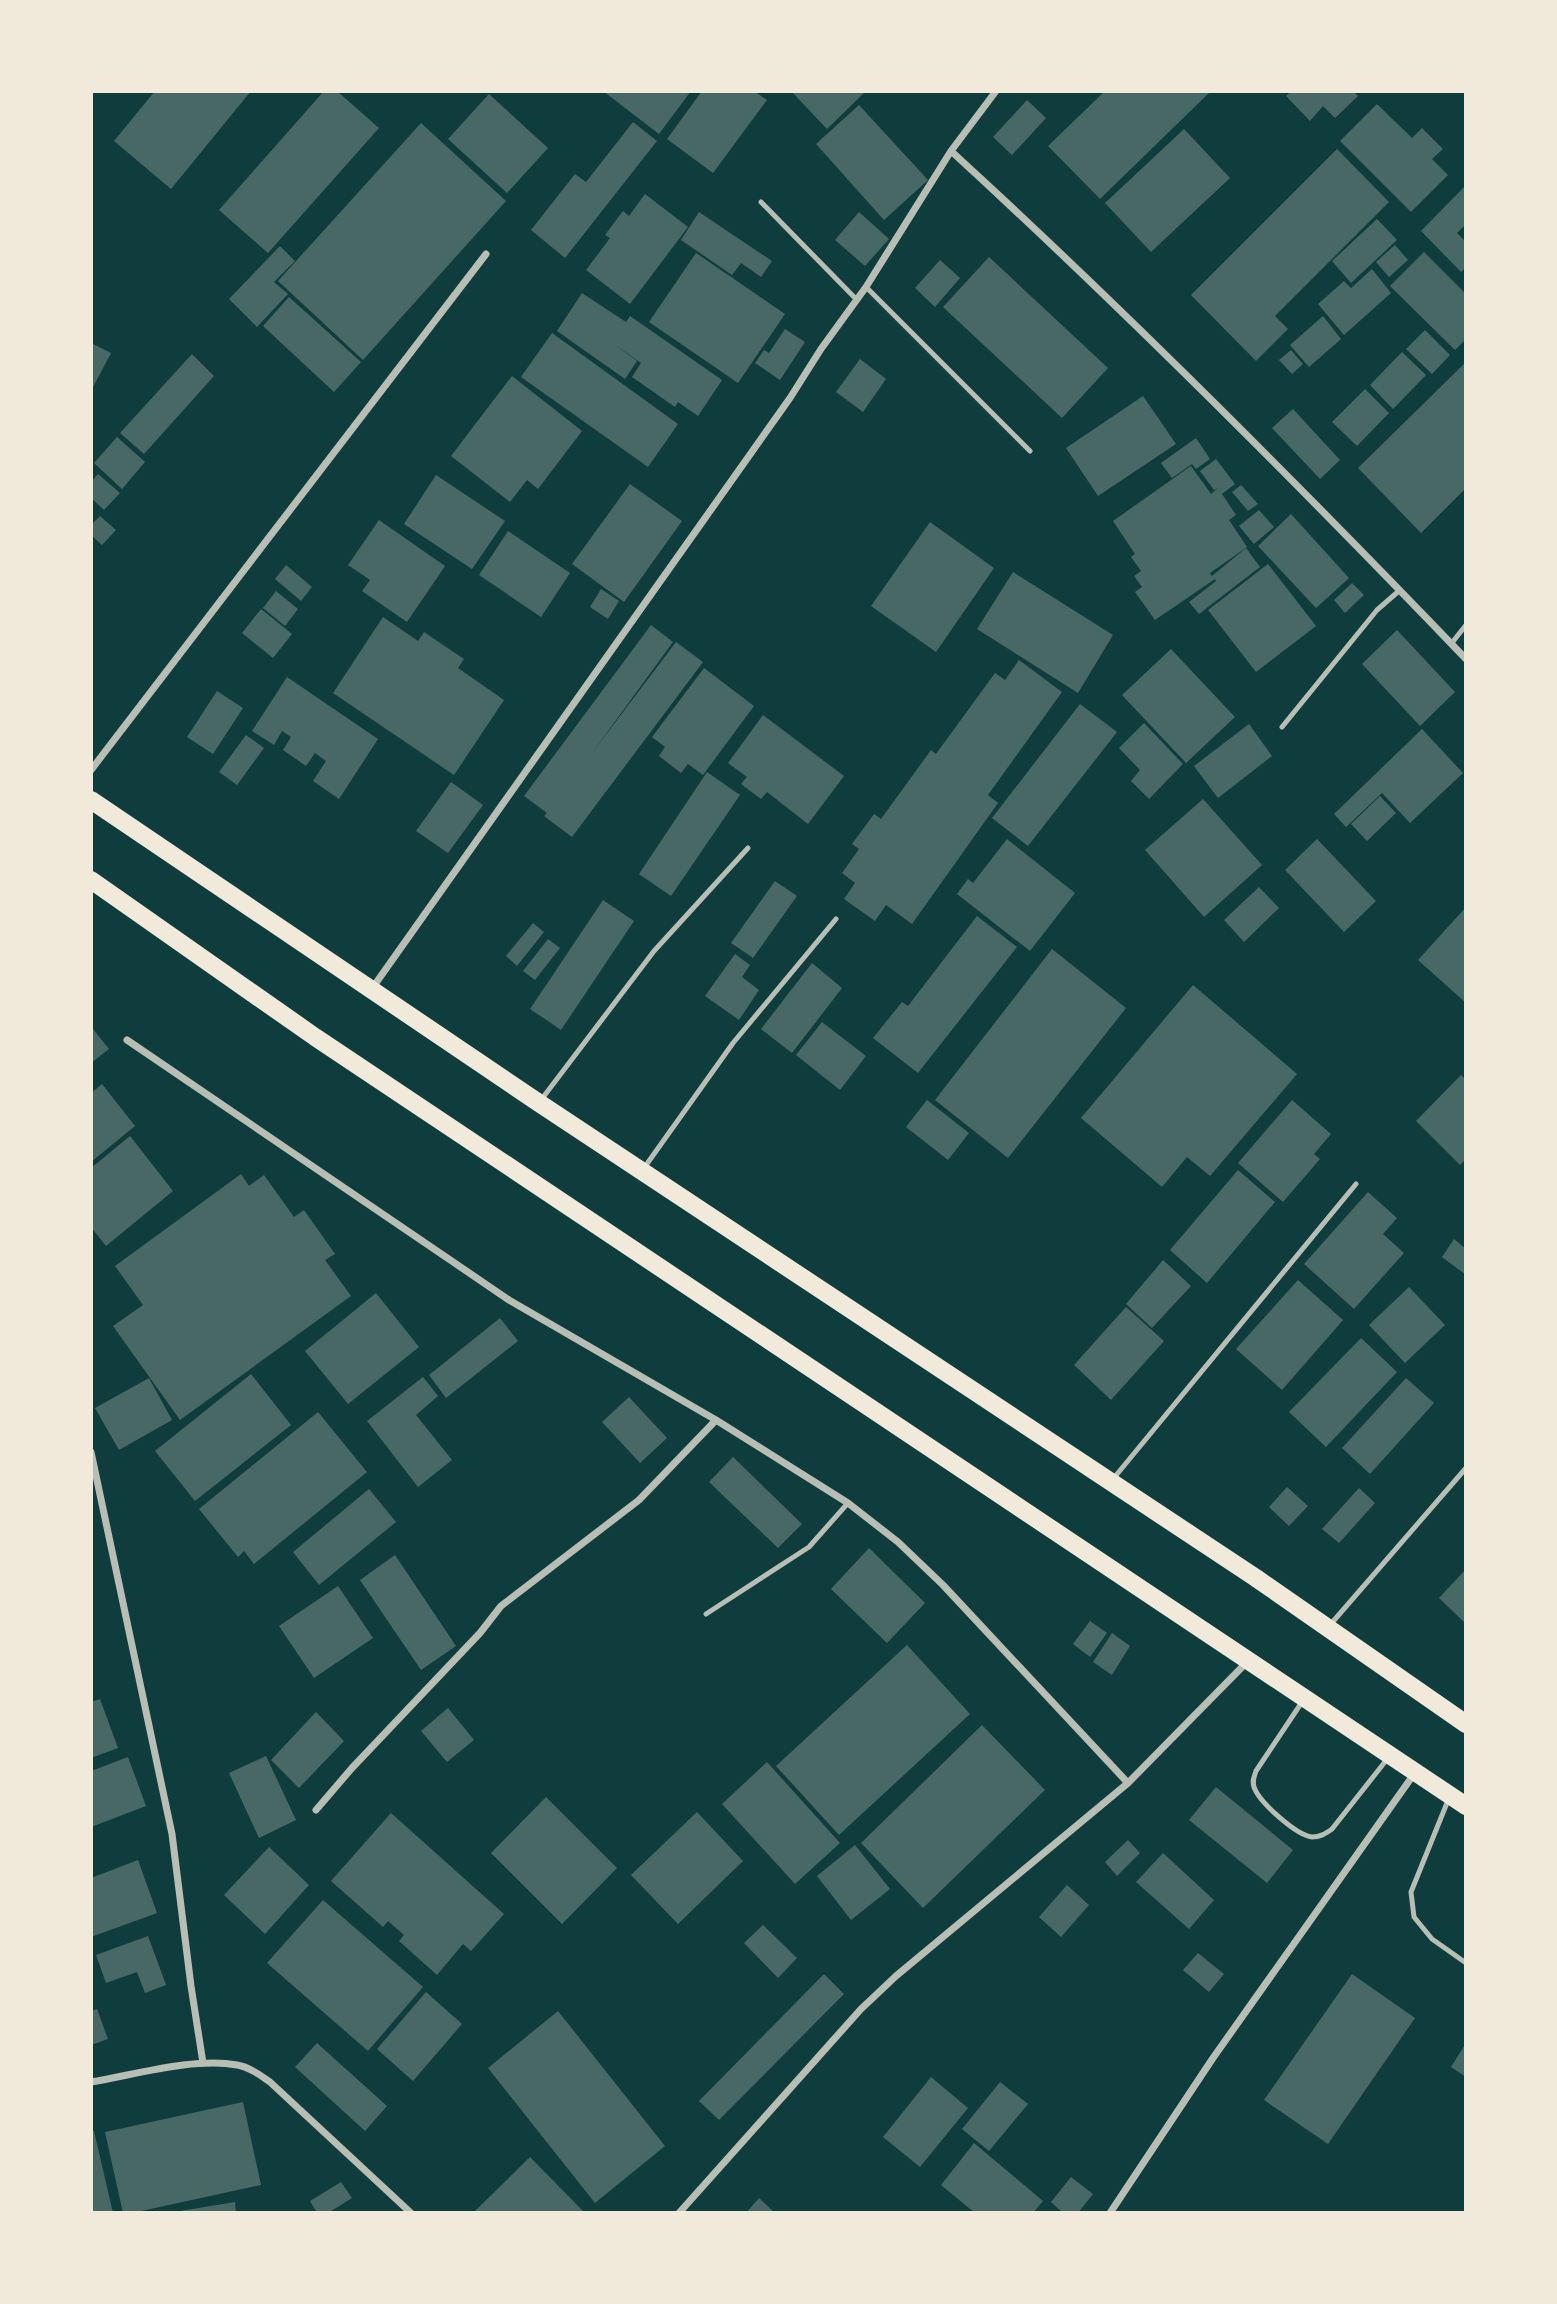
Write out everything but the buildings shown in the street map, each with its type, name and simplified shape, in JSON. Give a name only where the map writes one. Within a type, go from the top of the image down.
[{"type":"main road","points":[[91,800],[539,1103],[1111,1481],[1466,1724]]},
{"type":"main road","points":[[91,880],[327,1045],[1466,1806]]},
{"type":"street","points":[[370,990],[857,300],[951,151],[996,91]]},
{"type":"street","points":[[951,151],[1075,264],[1466,659]]},
{"type":"street","points":[[91,769],[486,254]]},
{"type":"street","points":[[127,1040],[509,1300],[716,1420],[848,1503],[898,1542],[943,1585],[1128,1783]]},
{"type":"street","points":[[316,1810],[352,1768],[480,1633],[501,1606],[639,1500],[716,1420]]},
{"type":"street","points":[[91,1452],[172,1833],[203,2063]]},
{"type":"street","points":[[679,2213],[878,1992],[1128,1783],[1248,1661]]},
{"type":"street","points":[[1110,2213],[1213,2058],[1415,1773]]},
{"type":"street","points":[[91,2082],[203,2063],[239,2065],[257,2072],[411,2213]]},
{"type":"lane","points":[[761,202],[857,300]]},
{"type":"lane","points":[[866,287],[1030,451]]},
{"type":"lane","points":[[1282,727],[1377,610],[1400,590]]},
{"type":"lane","points":[[1451,644],[1466,625]]},
{"type":"lane","points":[[539,1103],[654,951],[748,848]]},
{"type":"lane","points":[[642,1171],[733,1043],[836,919]]},
{"type":"lane","points":[[1111,1481],[1356,1184]]},
{"type":"lane","points":[[1328,1628],[1466,1468]]},
{"type":"lane","points":[[706,1614],[809,1547],[848,1503]]},
{"type":"lane","points":[[1304,1699],[1256,1771],[1253,1784],[1259,1797],[1299,1834],[1322,1836],[1332,1829],[1389,1756]]},
{"type":"lane","points":[[1450,1796],[1411,1892],[1414,1917],[1432,1939],[1466,1963]]}]
